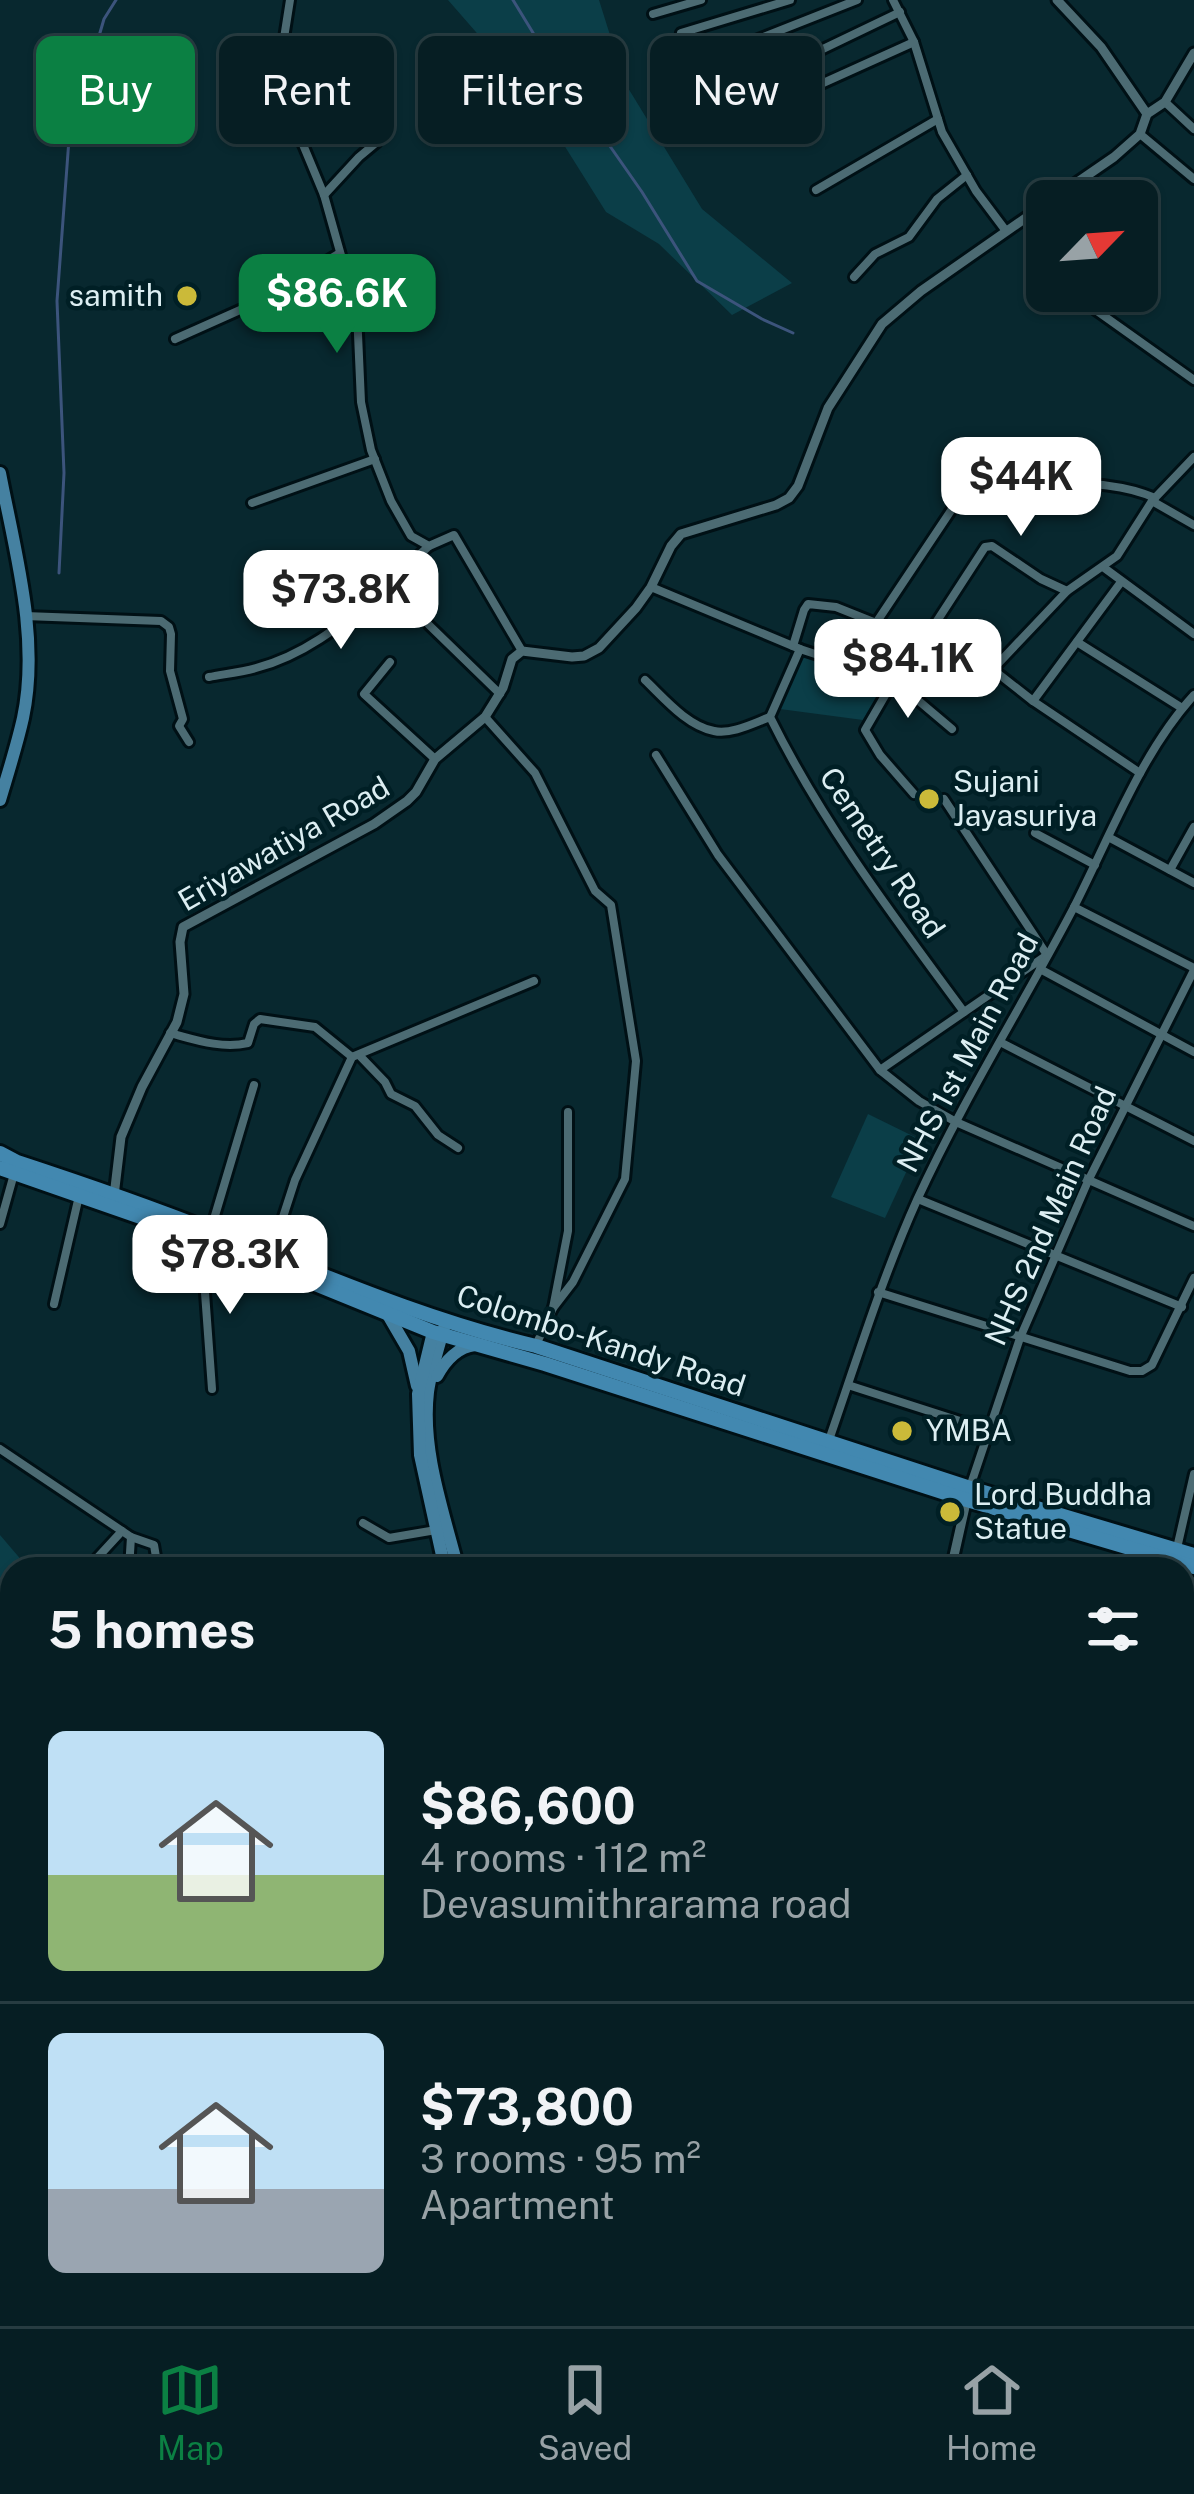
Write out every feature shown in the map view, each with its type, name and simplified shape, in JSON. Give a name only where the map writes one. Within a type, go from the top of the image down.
[{"type":"highway","name":"Colombo-Kandy Road","points":[[0,1154],[211,1236],[388,1315],[536,1346],[827,1448],[1163,1557]]},
{"type":"highway","name":"Colombo-Kandy Road","points":[[7,1171],[271,1255],[476,1345],[827,1448]]},
{"type":"highway","name":"Colombo-Kandy Road","points":[[968,1494],[1194,1555]]},
{"type":"main road","points":[[0,473],[26,616],[27,680],[24,715],[0,800]]},
{"type":"main road","points":[[388,1315],[409,1351],[423,1394],[433,1472],[455,1557]]},
{"type":"main road","points":[[440,1329],[423,1394],[420,1455],[442,1557]]},
{"type":"main road","points":[[423,1394],[444,1363],[466,1346],[476,1345]]},
{"type":"street","points":[[284,36],[290,0]]},
{"type":"street","points":[[653,14],[700,0]]},
{"type":"street","points":[[681,33],[790,0]]},
{"type":"street","points":[[766,36],[857,0]]},
{"type":"street","points":[[893,0],[914,42],[942,132],[1006,231]]},
{"type":"street","points":[[1057,0],[1101,47],[1147,114]]},
{"type":"street","points":[[822,49],[900,12]]},
{"type":"street","points":[[822,84],[914,42]]},
{"type":"street","points":[[1082,180],[1140,134],[1147,114],[1165,102],[1194,53]]},
{"type":"street","points":[[1183,71],[1194,79]]},
{"type":"street","points":[[1165,102],[1194,129]]},
{"type":"street","points":[[816,190],[938,118]]},
{"type":"street","points":[[1140,134],[1194,179]]},
{"type":"street","points":[[303,144],[324,195],[357,312],[361,402],[375,458],[410,536],[429,546]]},
{"type":"street","points":[[324,195],[375,144]]},
{"type":"street","points":[[854,277],[875,254],[909,237],[937,199],[967,175]]},
{"type":"street","points":[[209,677],[286,658],[322,638],[401,577],[429,546],[454,536],[522,652],[584,656],[599,648],[636,608],[681,534],[790,498],[829,408],[882,324],[920,291],[1026,218]]},
{"type":"street","points":[[175,339],[258,302],[340,253]]},
{"type":"street","points":[[1098,312],[1194,380]]},
{"type":"street","points":[[252,503],[375,458]]},
{"type":"street","points":[[993,669],[1067,590],[1117,556],[1153,499],[1194,458]]},
{"type":"street","points":[[1033,482],[1108,484],[1141,491],[1194,525]]},
{"type":"street","points":[[645,680],[686,718],[715,731],[770,717],[808,604],[836,607],[876,623],[952,509]]},
{"type":"street","points":[[893,680],[986,547],[992,546],[1041,579],[1067,590]]},
{"type":"street","points":[[1103,567],[1194,634]]},
{"type":"street","points":[[1033,701],[1121,581]]},
{"type":"street","points":[[651,587],[797,648],[893,680],[952,729]]},
{"type":"street","points":[[26,616],[161,621],[170,627],[170,671],[183,718],[179,726],[189,742]]},
{"type":"street","points":[[935,623],[1033,701],[1140,772]]},
{"type":"street","points":[[429,625],[500,694]]},
{"type":"street","points":[[1078,642],[1182,708]]},
{"type":"street","name":"Eriyawatiya Road","points":[[114,1196],[121,1137],[177,1022],[184,994],[183,927],[374,824],[416,792],[435,759],[485,717],[500,694],[512,659],[522,652]]},
{"type":"street","points":[[391,662],[364,694],[435,759]]},
{"type":"street","name":"Cemetry Road","points":[[893,680],[865,730],[914,794]]},
{"type":"street","name":"NHS 1st Main Road","points":[[827,1448],[878,1292],[918,1199],[1110,838],[1140,772],[1194,695]]},
{"type":"street","points":[[485,717],[535,773],[595,891],[611,905],[636,1061],[625,1179],[573,1282],[553,1308]]},
{"type":"street","name":"Cemetry Road","points":[[770,717],[842,843],[964,1012]]},
{"type":"street","points":[[656,755],[718,855],[880,1070],[956,1122],[1194,1226]]},
{"type":"street","points":[[880,1070],[1047,955],[944,799]]},
{"type":"street","points":[[1170,870],[1194,827]]},
{"type":"street","points":[[1035,833],[1095,865]]},
{"type":"street","points":[[1110,838],[1194,883]]},
{"type":"street","points":[[1074,907],[1194,969]]},
{"type":"street","name":"NHS 2nd Main Road","points":[[968,1494],[1020,1338],[1088,1181],[1194,969]]},
{"type":"street","points":[[1040,970],[1194,1052]]},
{"type":"street","points":[[271,1255],[296,1180],[355,1056],[534,981]]},
{"type":"street","points":[[170,1034],[243,1046],[260,1019],[315,1027],[385,1082],[391,1094],[415,1106],[438,1135],[458,1148]]},
{"type":"street","points":[[1000,1042],[1194,1141]]},
{"type":"street","points":[[212,1389],[204,1279],[211,1236],[254,1085]]},
{"type":"street","points":[[536,1346],[553,1308],[568,1231],[568,1112]]},
{"type":"street","points":[[0,1224],[7,1171]]},
{"type":"street","points":[[54,1304],[79,1195]]},
{"type":"street","points":[[918,1199],[1182,1306]]},
{"type":"street","points":[[878,1292],[1142,1371],[1152,1365],[1194,1278]]},
{"type":"street","points":[[848,1385],[988,1430]]},
{"type":"street","points":[[0,1449],[131,1537],[154,1545],[156,1557]]},
{"type":"street","points":[[1177,1550],[1194,1474]]},
{"type":"street","points":[[954,1557],[968,1494]]},
{"type":"street","points":[[364,1523],[389,1538],[436,1530]]},
{"type":"street","points":[[98,1557],[122,1531]]},
{"type":"street","points":[[130,1557],[131,1537]]},
{"type":"shaded area","points":[[448,0],[599,0],[610,36],[479,36]]},
{"type":"shaded area","points":[[626,85],[650,124],[650,144],[662,144],[702,209],[792,283],[732,315],[659,244],[606,212],[563,144],[626,144]]},
{"type":"shaded area","points":[[801,656],[886,682],[863,720],[780,709]]},
{"type":"shaded area","points":[[868,1114],[921,1140],[885,1218],[831,1197]]},
{"type":"shaded area","points":[[0,1535],[19,1557],[0,1557]]},
{"type":"waterway","points":[[59,573],[64,473],[57,301],[69,139],[104,19],[116,0]]},
{"type":"waterway","points":[[513,0],[697,281],[793,333]]},
{"type":"place","name":"samith","points":[[187,296]]},
{"type":"place","name":"Sujani Jayasuriya","points":[[929,799]]},
{"type":"place","name":"YMBA","points":[[902,1431]]},
{"type":"place","name":"Lord Buddha Statue","points":[[950,1512]]}]
